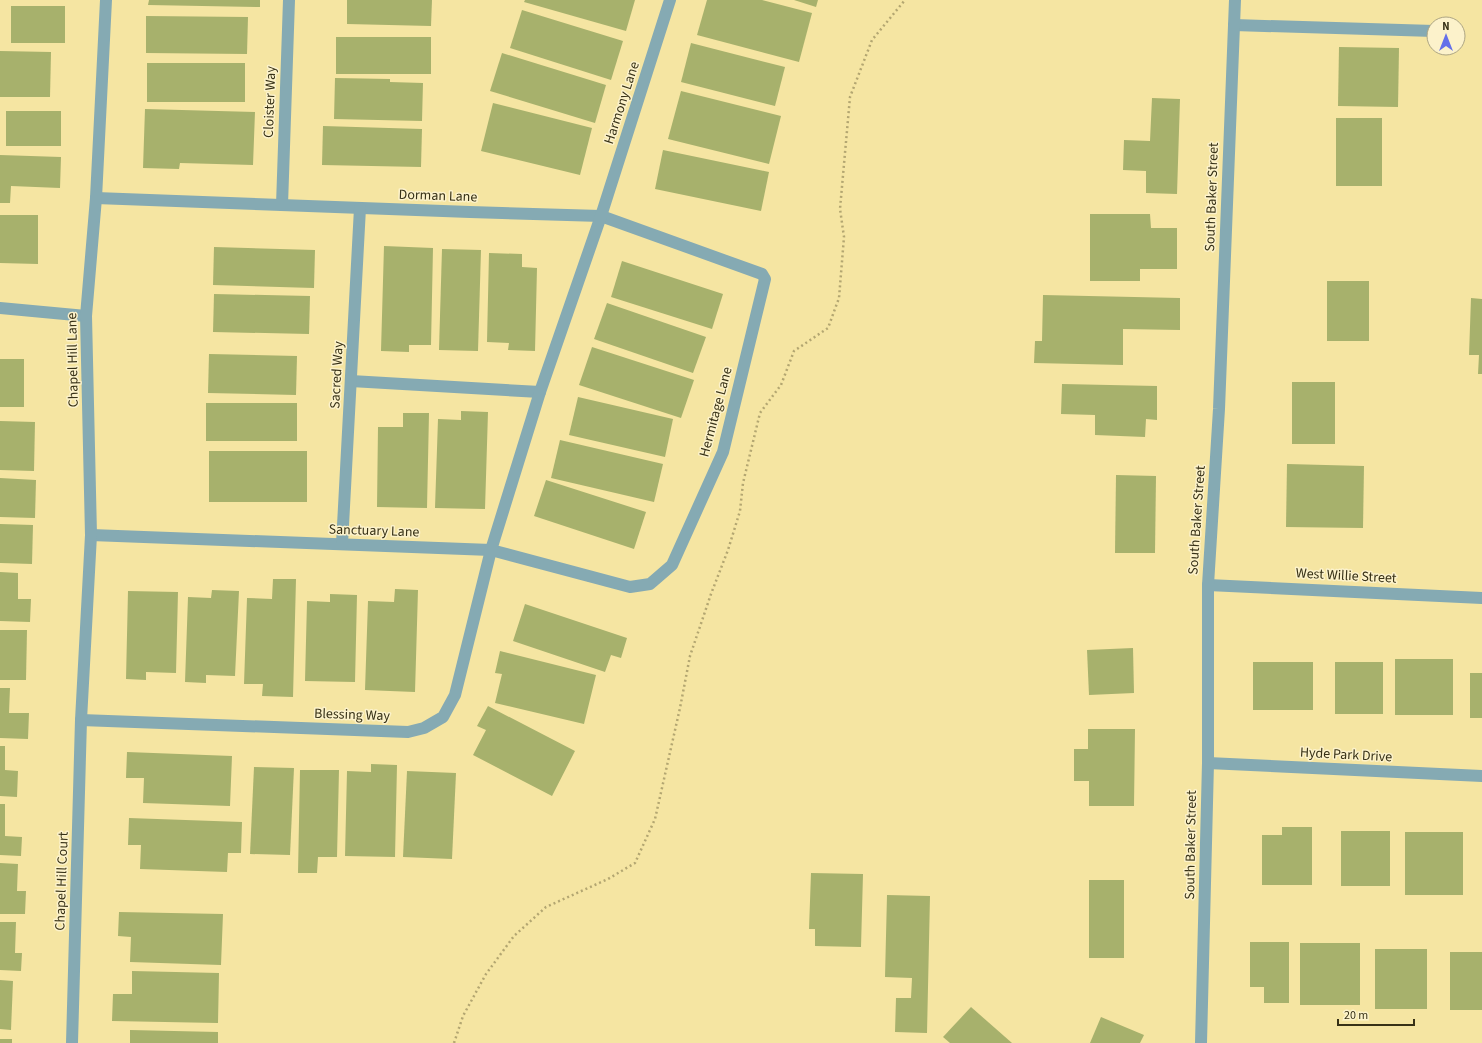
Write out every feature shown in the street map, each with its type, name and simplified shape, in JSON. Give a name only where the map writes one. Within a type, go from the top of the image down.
[{"type":"street","name":"Chapel Hill Lane","points":[[81,720],[91,535],[86,316],[96,198],[106,0]]},
{"type":"street","name":"Cloister Way","points":[[282,205],[289,0]]},
{"type":"street","name":"Harmony Lane","points":[[540,392],[601,216],[670,0]]},
{"type":"street","name":"South Baker Street","points":[[1201,1043],[1208,763],[1208,585],[1220,394],[1235,0]]},
{"type":"street","points":[[1234,25],[1426,31]]},
{"type":"street","name":"Dorman Lane","points":[[96,198],[601,216],[762,274],[765,279]]},
{"type":"street","name":"Sacred Way","points":[[342,544],[360,208]]},
{"type":"street","name":"Hermitage Lane","points":[[650,584],[672,565],[723,452],[765,279]]},
{"type":"street","points":[[0,308],[86,316]]},
{"type":"street","points":[[351,381],[540,392]]},
{"type":"street","name":"Blessing Way","points":[[81,720],[408,732],[424,728],[443,717],[455,695],[491,550],[540,392]]},
{"type":"street","name":"Sanctuary Lane","points":[[91,535],[491,550],[630,587],[650,584]]},
{"type":"street","name":"West Willie Street","points":[[1208,585],[1482,598]]},
{"type":"street","name":"Chapel Hill Court","points":[[72,1043],[81,720]]},
{"type":"street","name":"Hyde Park Drive","points":[[1208,763],[1482,776]]},
{"type":"path","points":[[454,1043],[463,1016],[486,974],[514,936],[546,907],[608,879],[635,864],[655,819],[690,656],[728,550],[740,510],[743,482],[760,412],[781,385],[794,352],[828,328],[839,298],[844,236],[840,209],[850,97],[872,40],[905,0]]},
{"type":"building","points":[[149,0],[260,0],[260,7],[148,5]]},
{"type":"building","points":[[347,0],[432,0],[431,26],[347,24]]},
{"type":"building","points":[[525,0],[635,0],[626,31],[524,2]]},
{"type":"building","points":[[707,0],[762,0],[812,13],[799,62],[697,35]]},
{"type":"building","points":[[794,0],[818,0],[816,7]]},
{"type":"building","points":[[11,6],[65,6],[65,43],[11,43]]},
{"type":"building","points":[[522,10],[623,41],[611,80],[510,48]]},
{"type":"building","points":[[146,16],[248,17],[247,54],[146,53]]},
{"type":"building","points":[[336,37],[431,37],[431,74],[336,74]]},
{"type":"building","points":[[691,43],[785,67],[775,106],[681,82]]},
{"type":"building","points":[[1339,47],[1399,48],[1398,107],[1338,106]]},
{"type":"building","points":[[0,51],[51,52],[50,97],[0,97]]},
{"type":"building","points":[[502,53],[606,85],[595,123],[490,91]]},
{"type":"building","points":[[147,63],[245,63],[245,102],[147,102]]},
{"type":"building","points":[[335,78],[390,79],[390,82],[423,83],[422,121],[334,119]]},
{"type":"building","points":[[681,91],[781,116],[769,164],[668,139]]},
{"type":"building","points":[[1152,98],[1180,99],[1177,194],[1146,193],[1146,171],[1123,170],[1124,140],[1150,141]]},
{"type":"building","points":[[493,103],[592,128],[580,175],[481,151]]},
{"type":"building","points":[[145,109],[255,112],[253,165],[180,163],[179,169],[143,168]]},
{"type":"building","points":[[6,111],[61,111],[61,146],[6,146]]},
{"type":"building","points":[[1336,118],[1382,118],[1382,186],[1336,186]]},
{"type":"building","points":[[323,126],[422,129],[421,167],[322,165]]},
{"type":"building","points":[[663,150],[769,172],[761,211],[655,189]]},
{"type":"building","points":[[0,155],[61,157],[60,188],[11,186],[10,203],[0,203]]},
{"type":"building","points":[[1090,214],[1150,214],[1151,228],[1177,228],[1177,269],[1140,269],[1140,281],[1090,281]]},
{"type":"building","points":[[0,215],[38,215],[38,264],[0,263]]},
{"type":"building","points":[[384,246],[433,248],[431,345],[409,345],[409,352],[381,351]]},
{"type":"building","points":[[214,247],[315,250],[314,288],[213,285]]},
{"type":"building","points":[[442,249],[481,250],[478,351],[439,350]]},
{"type":"building","points":[[489,253],[522,254],[522,267],[537,268],[535,351],[508,350],[509,343],[487,342]]},
{"type":"building","points":[[622,261],[723,294],[712,329],[611,297]]},
{"type":"building","points":[[1327,281],[1369,281],[1369,341],[1327,341]]},
{"type":"building","points":[[214,294],[310,296],[309,334],[213,332]]},
{"type":"building","points":[[1043,295],[1180,298],[1180,330],[1123,329],[1123,365],[1034,363],[1035,341],[1042,341]]},
{"type":"building","points":[[1471,298],[1482,299],[1482,374],[1478,374],[1479,355],[1469,355]]},
{"type":"building","points":[[607,303],[706,337],[693,373],[594,339]]},
{"type":"building","points":[[592,347],[694,380],[681,418],[579,385]]},
{"type":"building","points":[[209,354],[297,356],[296,395],[208,393]]},
{"type":"building","points":[[0,359],[24,359],[24,407],[0,407]]},
{"type":"building","points":[[1292,382],[1335,382],[1335,444],[1292,444]]},
{"type":"building","points":[[1062,384],[1157,386],[1157,420],[1146,419],[1145,437],[1095,435],[1095,415],[1061,414]]},
{"type":"building","points":[[578,397],[673,419],[665,457],[569,435]]},
{"type":"building","points":[[206,403],[297,403],[297,441],[206,441]]},
{"type":"building","points":[[461,411],[488,412],[485,509],[435,508],[438,419],[461,420]]},
{"type":"building","points":[[403,413],[429,413],[427,508],[377,507],[378,427],[403,427]]},
{"type":"building","points":[[0,421],[35,422],[34,471],[0,470]]},
{"type":"building","points":[[560,440],[663,464],[654,502],[551,478]]},
{"type":"building","points":[[209,451],[307,451],[307,502],[209,502]]},
{"type":"building","points":[[1287,464],[1364,466],[1363,528],[1286,527]]},
{"type":"building","points":[[1116,475],[1156,476],[1155,553],[1115,553]]},
{"type":"building","points":[[0,478],[36,480],[35,518],[0,517]]},
{"type":"building","points":[[546,480],[646,512],[634,549],[534,516]]},
{"type":"building","points":[[0,524],[33,525],[32,564],[0,563]]},
{"type":"building","points":[[0,572],[18,573],[18,599],[31,599],[30,622],[0,621]]},
{"type":"building","points":[[273,579],[296,579],[293,697],[262,696],[263,684],[244,684],[247,598],[272,599]]},
{"type":"building","points":[[395,589],[418,590],[415,692],[365,690],[368,601],[394,602]]},
{"type":"building","points":[[212,590],[239,591],[235,676],[206,675],[206,683],[185,682],[188,597],[211,598]]},
{"type":"building","points":[[128,591],[178,592],[176,673],[146,672],[146,680],[126,679]]},
{"type":"building","points":[[330,594],[357,595],[355,682],[305,681],[307,601],[330,602]]},
{"type":"building","points":[[525,604],[627,638],[621,658],[611,655],[605,672],[513,641]]},
{"type":"building","points":[[0,630],[27,630],[26,680],[0,680]]},
{"type":"building","points":[[1133,648],[1134,693],[1089,695],[1087,650]]},
{"type":"building","points":[[500,651],[596,675],[584,724],[495,703],[502,674],[495,673]]},
{"type":"building","points":[[1395,659],[1453,659],[1453,715],[1395,715]]},
{"type":"building","points":[[1253,662],[1313,662],[1313,710],[1253,710]]},
{"type":"building","points":[[1335,662],[1383,662],[1383,714],[1335,714]]},
{"type":"building","points":[[1470,673],[1482,673],[1482,718],[1470,718]]},
{"type":"building","points":[[0,688],[10,688],[9,713],[29,713],[28,739],[0,738]]},
{"type":"building","points":[[488,706],[575,751],[552,796],[473,755],[486,730],[477,726]]},
{"type":"building","points":[[1088,729],[1135,729],[1134,806],[1089,806],[1089,781],[1074,781],[1074,749],[1088,749]]},
{"type":"building","points":[[0,746],[5,746],[5,770],[18,771],[17,797],[0,796]]},
{"type":"building","points":[[127,752],[232,756],[230,806],[143,803],[144,778],[126,778]]},
{"type":"building","points":[[371,764],[397,765],[395,857],[345,856],[347,771],[371,772]]},
{"type":"building","points":[[254,767],[294,768],[290,855],[250,854]]},
{"type":"building","points":[[300,770],[339,770],[337,857],[318,857],[317,873],[298,873]]},
{"type":"building","points":[[407,771],[456,773],[452,859],[403,857]]},
{"type":"building","points":[[0,804],[5,804],[5,836],[22,837],[21,856],[0,855]]},
{"type":"building","points":[[129,818],[242,822],[241,853],[228,853],[227,872],[140,869],[141,845],[128,845]]},
{"type":"building","points":[[1282,827],[1312,827],[1312,885],[1262,885],[1262,835],[1282,835]]},
{"type":"building","points":[[1341,831],[1390,831],[1390,886],[1341,886]]},
{"type":"building","points":[[1405,832],[1463,832],[1463,895],[1405,895]]},
{"type":"building","points":[[0,863],[18,864],[17,891],[26,891],[25,914],[0,914]]},
{"type":"building","points":[[811,873],[863,874],[861,947],[815,946],[815,929],[809,929]]},
{"type":"building","points":[[1089,880],[1124,880],[1124,958],[1089,958]]},
{"type":"building","points":[[887,895],[930,896],[927,1033],[895,1032],[896,998],[911,998],[912,978],[885,977]]},
{"type":"building","points":[[119,912],[223,914],[221,965],[130,962],[131,937],[118,936]]},
{"type":"building","points":[[0,922],[16,922],[15,953],[22,953],[21,971],[0,970]]},
{"type":"building","points":[[1250,942],[1289,942],[1289,1003],[1264,1003],[1264,987],[1250,987]]},
{"type":"building","points":[[1300,943],[1360,943],[1360,1005],[1300,1005]]},
{"type":"building","points":[[1375,949],[1427,949],[1427,1009],[1375,1009]]},
{"type":"building","points":[[1450,952],[1482,952],[1482,1010],[1450,1010]]},
{"type":"building","points":[[132,971],[219,973],[218,1023],[112,1021],[113,994],[132,994]]},
{"type":"building","points":[[0,980],[13,981],[11,1030],[0,1029]]},
{"type":"building","points":[[971,1007],[1012,1043],[950,1043],[943,1037]]},
{"type":"building","points":[[1101,1017],[1144,1035],[1140,1043],[1090,1043]]},
{"type":"building","points":[[130,1030],[218,1032],[218,1043],[130,1043]]},
{"type":"building","points":[[0,1039],[12,1039],[12,1043],[0,1043]]}]
